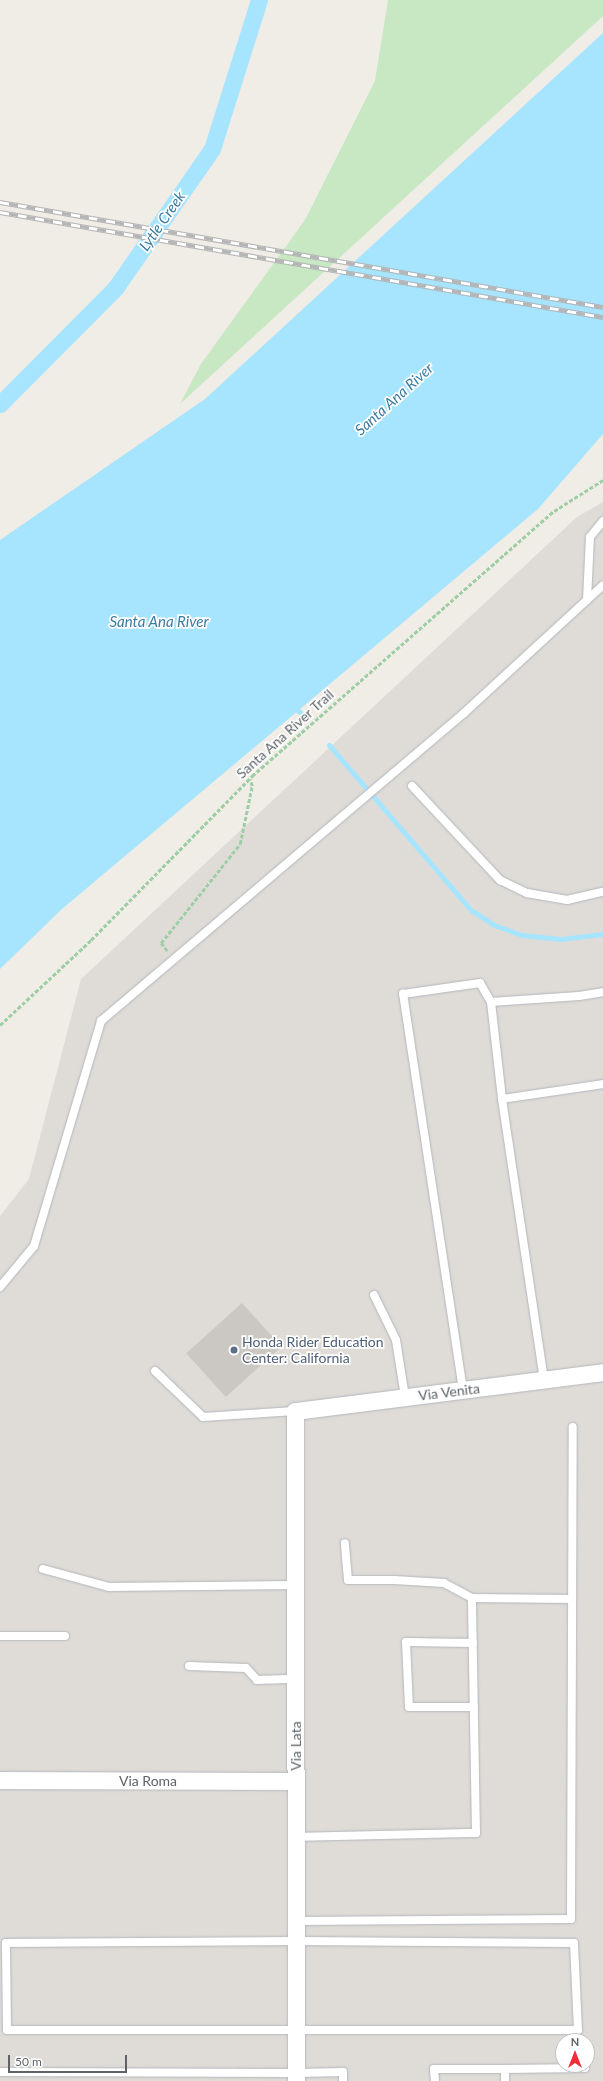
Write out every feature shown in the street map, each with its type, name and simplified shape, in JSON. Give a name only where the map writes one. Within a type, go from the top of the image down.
[{"type":"street","name":"Via Venita","points":[[295,1411],[603,1372]]},
{"type":"street","name":"Via Lata","points":[[295,1411],[296,2077]]},
{"type":"street","name":"Via Roma","points":[[0,1780],[296,1781]]},
{"type":"lane","points":[[587,600],[590,537],[603,521]]},
{"type":"lane","points":[[0,1287],[34,1246],[101,1021],[458,718],[603,585]]},
{"type":"lane","points":[[412,786],[500,880],[527,894],[567,900],[603,892]]},
{"type":"lane","points":[[463,1390],[402,994],[480,983],[491,1002],[502,1099],[544,1380]]},
{"type":"lane","points":[[491,1002],[579,996],[603,992]]},
{"type":"lane","points":[[502,1099],[603,1084]]},
{"type":"lane","points":[[374,1295],[396,1340],[405,1397]]},
{"type":"lane","points":[[155,1371],[203,1417],[295,1411]]},
{"type":"lane","points":[[296,1922],[571,1919],[573,1427]]},
{"type":"lane","points":[[345,1543],[348,1580],[394,1580],[444,1583],[472,1598],[572,1599]]},
{"type":"lane","points":[[44,1569],[109,1587],[295,1585]]},
{"type":"lane","points":[[296,1837],[476,1833],[472,1598]]},
{"type":"lane","points":[[0,1636],[65,1636]]},
{"type":"lane","points":[[473,1643],[406,1642],[409,1707],[474,1707]]},
{"type":"lane","points":[[189,1666],[246,1668],[257,1680],[295,1679]]},
{"type":"lane","points":[[296,1941],[574,1943],[578,2030],[296,2030],[7,2030],[6,1943],[296,1941]]},
{"type":"lane","points":[[435,2081],[434,2069],[555,2068]]},
{"type":"lane","points":[[505,2069],[505,2081]]},
{"type":"lane","points":[[0,2072],[296,2077],[343,2072],[343,2081]]},
{"type":"path","name":"Santa Ana River Trail","points":[[0,1025],[91,940],[250,778],[554,511],[603,480]]},
{"type":"path","points":[[169,954],[161,943],[240,844],[252,786],[250,778]]},
{"type":"shaded area","points":[[603,502],[603,2081],[0,2081],[0,1216],[29,1179],[81,979],[577,517]]},
{"type":"green space","points":[[388,0],[603,0],[603,16],[180,404],[201,364],[305,220],[375,81]]},
{"type":"water","name":"Santa Ana River","points":[[603,33],[603,434],[538,509],[62,909],[0,969],[0,540],[205,399]]},
{"type":"building","name":"Honda Rider Education Center: California","points":[[242,1303],[281,1347],[226,1397],[186,1353]]},
{"type":"waterway","name":"Lytle Creek","points":[[0,404],[116,287],[212,149],[259,0]]},
{"type":"waterway","points":[[293,706],[304,716]]},
{"type":"waterway","points":[[329,745],[471,910],[494,925],[522,935],[561,939],[603,934]]},
{"type":"railway","points":[[0,202],[603,307]]},
{"type":"railway","points":[[0,212],[603,317]]},
{"type":"place","name":"Honda Rider Education Center: California","points":[[234,1350]]}]
